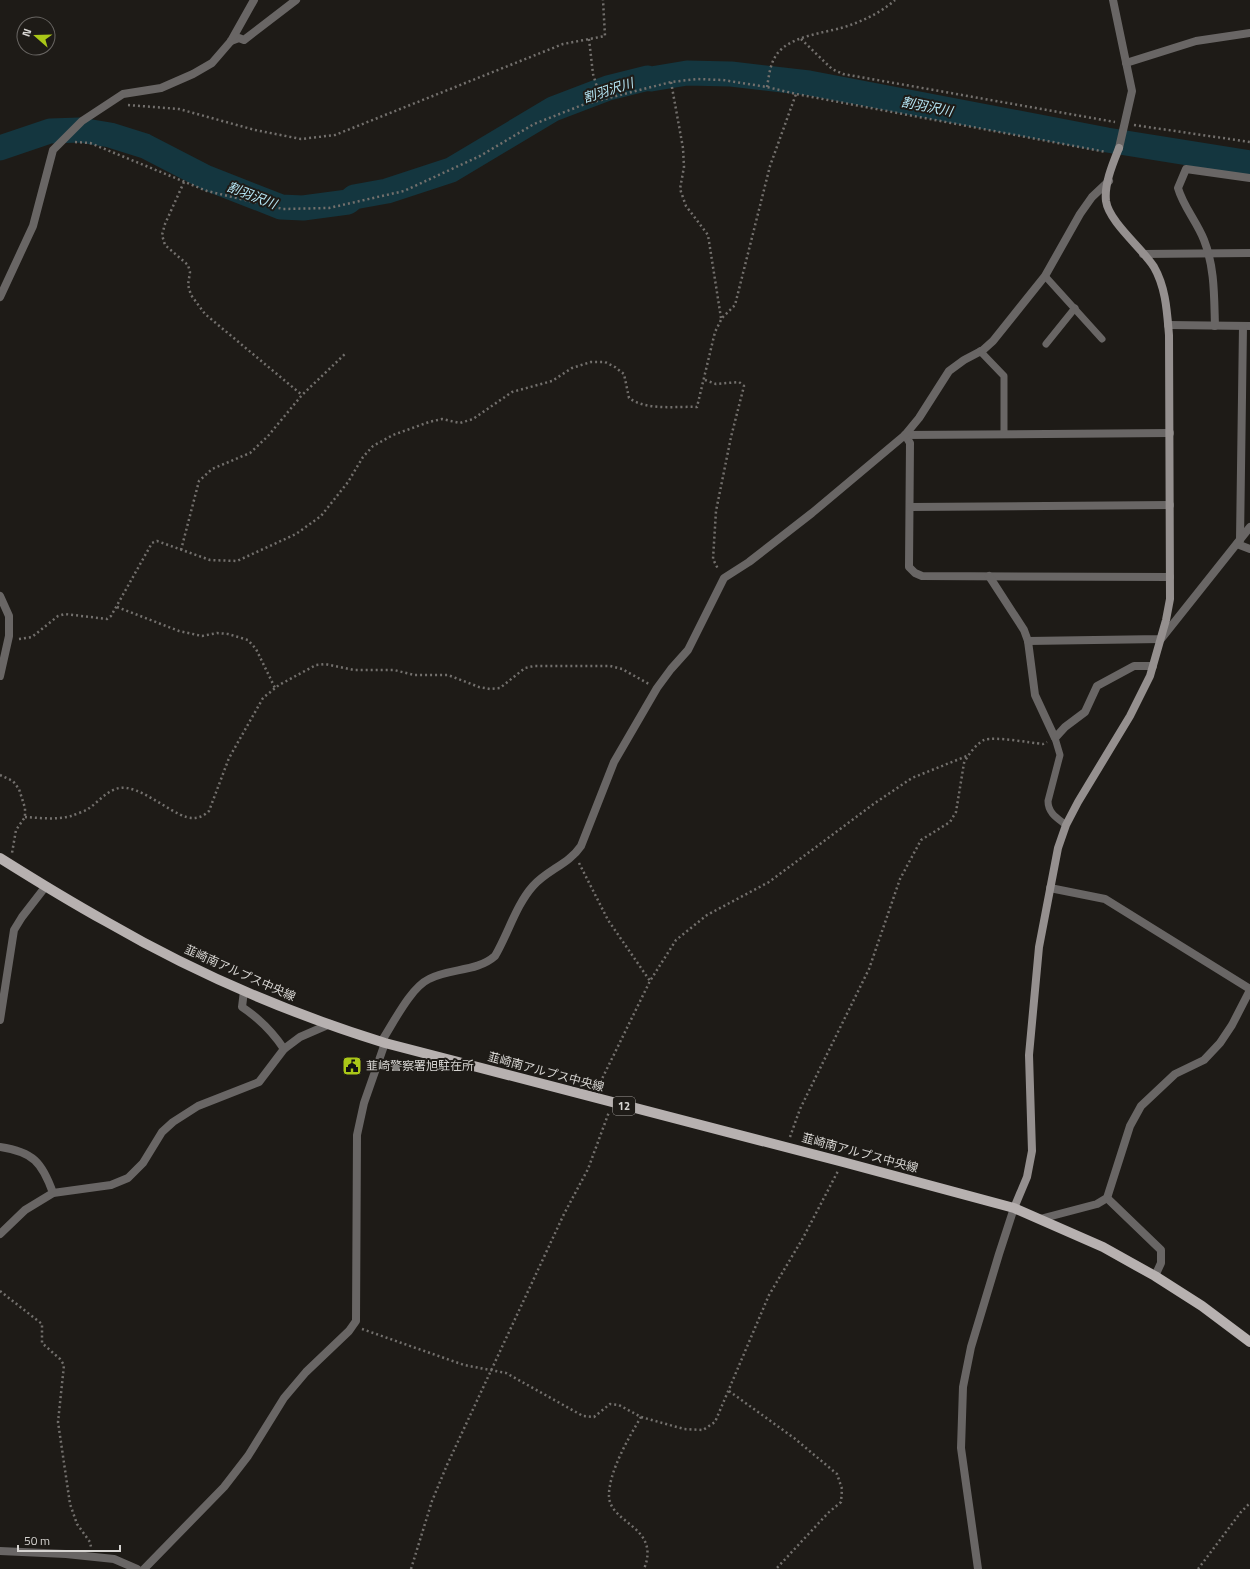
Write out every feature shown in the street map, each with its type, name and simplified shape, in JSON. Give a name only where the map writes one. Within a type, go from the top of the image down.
[{"type":"main road","name":"韮崎南アルプス中央線","points":[[0,858],[107,923],[154,947],[244,991],[330,1024],[383,1042],[1014,1208],[1103,1247],[1155,1276],[1202,1306],[1250,1342]]},
{"type":"street","points":[[0,297],[33,226],[54,150],[82,121],[123,94],[161,88],[194,74],[212,63],[231,41],[254,0]]},
{"type":"street","points":[[231,41],[239,38],[244,40],[296,0]]},
{"type":"street","points":[[978,1569],[961,1448],[962,1387],[971,1347],[1014,1208],[1027,1177],[1032,1151],[1029,1055],[1039,947],[1050,888],[1058,848],[1066,825],[1130,716],[1153,666],[1162,639],[1170,599],[1170,433],[1168,325],[1162,287],[1154,267],[1110,213],[1106,201],[1109,181],[1118,151],[1132,91],[1113,0]]},
{"type":"street","points":[[1126,63],[1196,41],[1250,33]]},
{"type":"street","points":[[1215,326],[1213,275],[1208,253],[1204,240],[1179,193],[1178,188],[1186,169],[1250,178]]},
{"type":"street","points":[[144,1569],[224,1487],[248,1456],[284,1398],[306,1372],[356,1321],[357,1135],[364,1103],[383,1042],[403,1007],[418,988],[428,979],[487,963],[495,956],[526,894],[535,884],[574,855],[580,846],[614,762],[657,688],[688,650],[724,578],[749,562],[812,513],[905,435],[919,418],[949,371],[993,341],[1045,276],[1080,214],[1092,197],[1109,181]]},
{"type":"street","points":[[1143,254],[1250,253]]},
{"type":"street","points":[[1168,325],[1246,326],[1239,542]]},
{"type":"street","points":[[905,435],[1170,433]]},
{"type":"street","points":[[905,435],[910,443],[909,567],[915,573],[922,576],[1170,577]]},
{"type":"street","points":[[910,507],[1170,504]]},
{"type":"street","points":[[1162,639],[1250,527]]},
{"type":"street","points":[[1239,542],[1250,549]]},
{"type":"street","points":[[989,576],[1024,630],[1028,641],[1035,695],[1055,738],[1065,727],[1085,712],[1097,686],[1134,666],[1153,666]]},
{"type":"street","points":[[0,596],[9,616],[8,640],[0,676]]},
{"type":"street","points":[[1028,641],[1162,639]]},
{"type":"street","points":[[0,1020],[14,930],[46,886]]},
{"type":"street","points":[[1040,1219],[1097,1204],[1107,1198],[1130,1126],[1141,1106],[1175,1074],[1204,1060],[1215,1049],[1232,1025],[1250,990],[1105,899],[1050,888]]},
{"type":"street","points":[[244,991],[242,1007],[256,1016],[271,1030],[284,1049]]},
{"type":"street","points":[[0,1234],[25,1210],[53,1193],[111,1185],[128,1178],[143,1163],[162,1132],[173,1122],[198,1106],[259,1082],[284,1049],[300,1037],[330,1024]]},
{"type":"street","points":[[0,1147],[24,1153],[40,1164],[46,1174],[53,1193]]},
{"type":"street","points":[[1107,1198],[1161,1250],[1161,1263],[1155,1276]]},
{"type":"street","points":[[0,1551],[66,1554],[114,1559],[137,1569]]},
{"type":"lane","points":[[1045,276],[1102,339]]},
{"type":"lane","points":[[1046,344],[1075,308]]},
{"type":"lane","points":[[980,351],[1004,376],[1004,434]]},
{"type":"lane","points":[[1055,738],[1060,755],[1048,801],[1048,807],[1053,815],[1066,825]]},
{"type":"path","points":[[110,103],[179,109],[255,130],[301,140],[335,135],[563,44],[604,36],[604,0]]},
{"type":"path","points":[[767,86],[773,60],[777,53],[786,46],[812,34],[841,28],[864,20],[882,11],[895,0]]},
{"type":"path","points":[[589,39],[593,74],[600,100]]},
{"type":"path","points":[[801,40],[832,69],[842,74],[1124,126],[1250,142]]},
{"type":"path","points":[[63,142],[90,143],[207,191],[289,209],[329,208],[404,191],[480,156],[534,124],[600,100],[671,82],[697,79],[723,80],[767,86],[796,94],[1118,151]]},
{"type":"path","points":[[671,82],[683,148],[684,167],[680,189],[686,206],[708,235],[722,318]]},
{"type":"path","points":[[8,640],[32,637],[58,616],[65,614],[107,619],[117,607],[152,543],[157,541],[210,560],[237,561],[270,547],[296,534],[321,516],[348,482],[363,457],[372,446],[393,435],[429,422],[442,419],[460,423],[473,419],[512,392],[552,381],[572,368],[591,362],[605,362],[624,374],[629,398],[644,405],[697,407],[705,380],[715,332],[722,318],[735,305],[770,166],[796,94]]},
{"type":"path","points":[[184,182],[165,224],[162,235],[165,246],[188,265],[190,272],[188,285],[191,295],[205,314],[302,395]]},
{"type":"path","points":[[181,550],[199,481],[212,469],[250,453],[268,436],[302,395],[346,353]]},
{"type":"path","points":[[705,380],[716,384],[739,382],[744,386],[731,437],[716,511],[713,559],[724,578]]},
{"type":"path","points":[[117,607],[179,631],[202,636],[217,633],[228,634],[248,640],[256,649],[275,688]]},
{"type":"path","points":[[25,817],[51,818],[70,816],[88,809],[115,788],[126,787],[160,801],[186,818],[203,816],[209,811],[214,800],[229,758],[263,698],[275,688],[316,665],[325,664],[354,670],[394,670],[414,676],[448,675],[479,688],[490,689],[500,688],[525,668],[534,666],[610,666],[622,670],[657,688]]},
{"type":"path","points":[[786,1147],[800,1109],[869,969],[900,879],[921,840],[950,822],[956,812],[964,763],[968,756],[984,740],[993,739],[1043,744],[1055,738]]},
{"type":"path","points":[[593,1098],[650,981],[676,940],[707,915],[769,882],[874,802],[912,778],[968,756]]},
{"type":"path","points":[[0,775],[14,781],[19,789],[25,808],[25,817],[16,830],[10,864]]},
{"type":"path","points":[[574,855],[608,920],[650,981]]},
{"type":"path","points":[[411,1569],[432,1501],[564,1214],[588,1170],[612,1102]]},
{"type":"path","points":[[353,1325],[464,1365],[492,1369],[506,1373],[583,1416],[594,1417],[610,1404],[619,1405],[641,1417],[684,1429],[702,1430],[715,1422],[770,1295],[803,1238],[843,1162]]},
{"type":"path","points":[[0,1291],[42,1324],[42,1343],[60,1359],[64,1365],[58,1422],[70,1504],[77,1524],[90,1542],[93,1558]]},
{"type":"path","points":[[729,1391],[794,1438],[837,1474],[842,1489],[842,1502],[828,1513],[776,1569]]},
{"type":"path","points":[[641,1417],[625,1444],[611,1486],[609,1498],[616,1511],[641,1535],[648,1549],[648,1559],[644,1569]]},
{"type":"path","points":[[1198,1569],[1241,1512],[1250,1503]]},
{"type":"waterway","name":"割羽沢川","points":[[0,148],[50,131],[80,130],[110,135],[145,146],[207,178],[281,207],[303,208],[348,202],[354,197],[387,191],[451,170],[553,109],[608,88],[648,78],[651,79],[687,73],[731,74],[809,83],[1107,140],[1250,163]]},
{"type":"place","name":"韮崎警察署旭駐在所","points":[[352,1066]]}]
